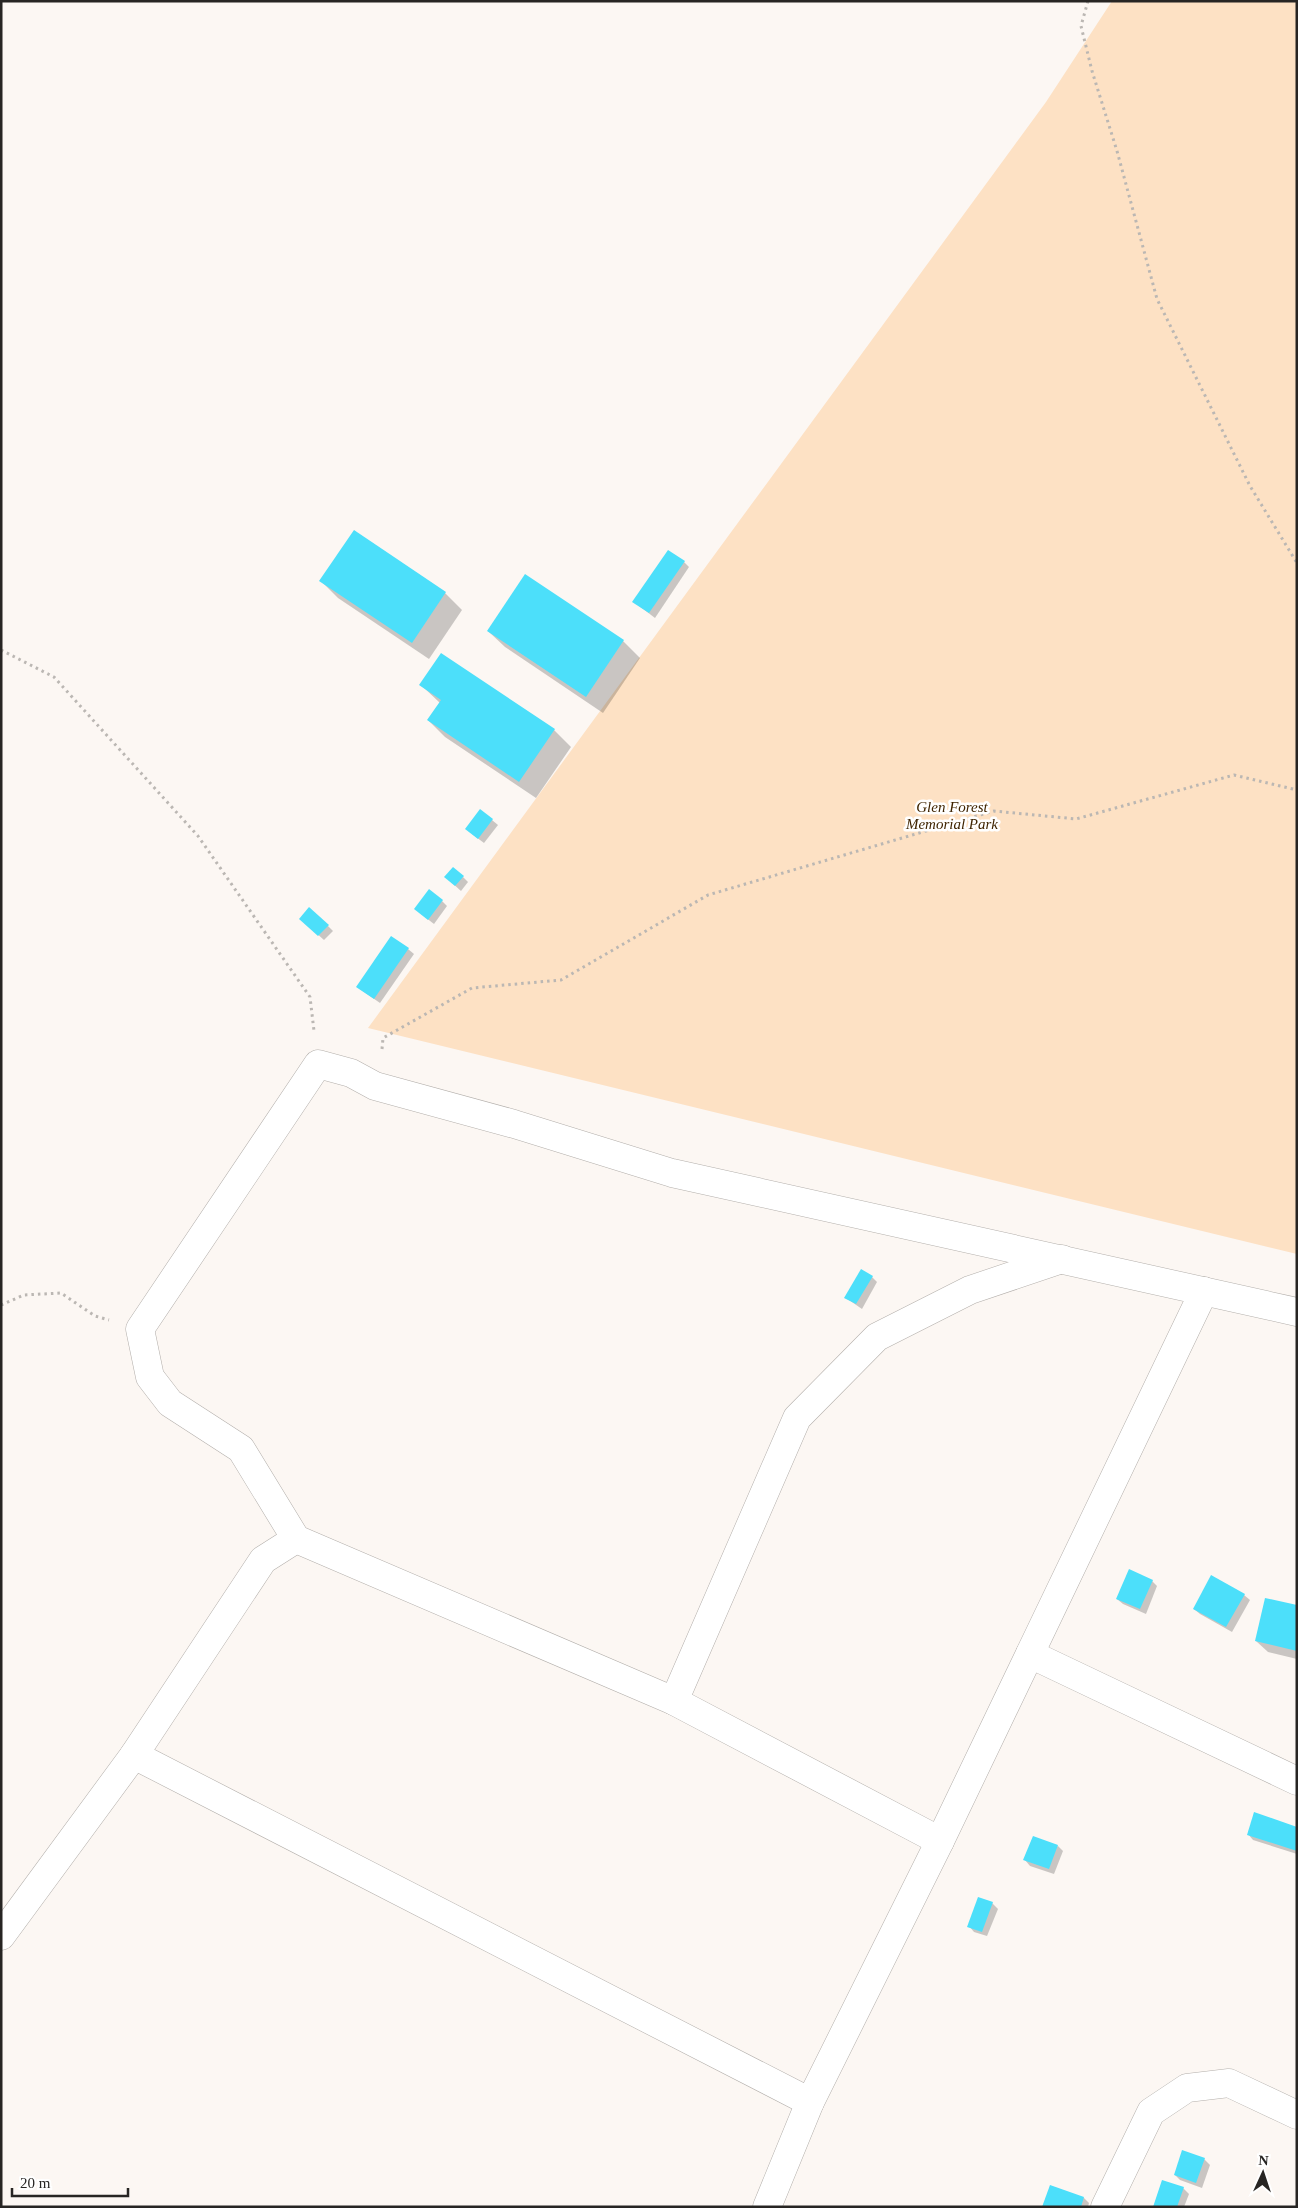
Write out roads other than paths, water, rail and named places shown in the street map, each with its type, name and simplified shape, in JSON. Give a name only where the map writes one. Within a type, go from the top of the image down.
[{"type":"street","points":[[940,1841],[674,1701],[296,1539],[241,1449],[170,1404],[150,1377],[140,1329],[318,1064],[351,1073],[375,1086],[514,1124],[672,1173],[1297,1312]]},
{"type":"street","points":[[674,1701],[797,1418],[877,1337],[970,1290],[1062,1259]]},
{"type":"street","points":[[767,2207],[810,2102],[940,1841],[1204,1291]]},
{"type":"street","points":[[1,1936],[134,1755],[263,1560],[296,1539]]},
{"type":"street","points":[[1030,1654],[1297,1781]]},
{"type":"street","points":[[134,1755],[810,2102]]},
{"type":"street","points":[[1105,2207],[1151,2112],[1187,2088],[1229,2083],[1297,2115]]},
{"type":"park label","name":"Glen Forest Memorial Park","points":[[952,816]]}]
